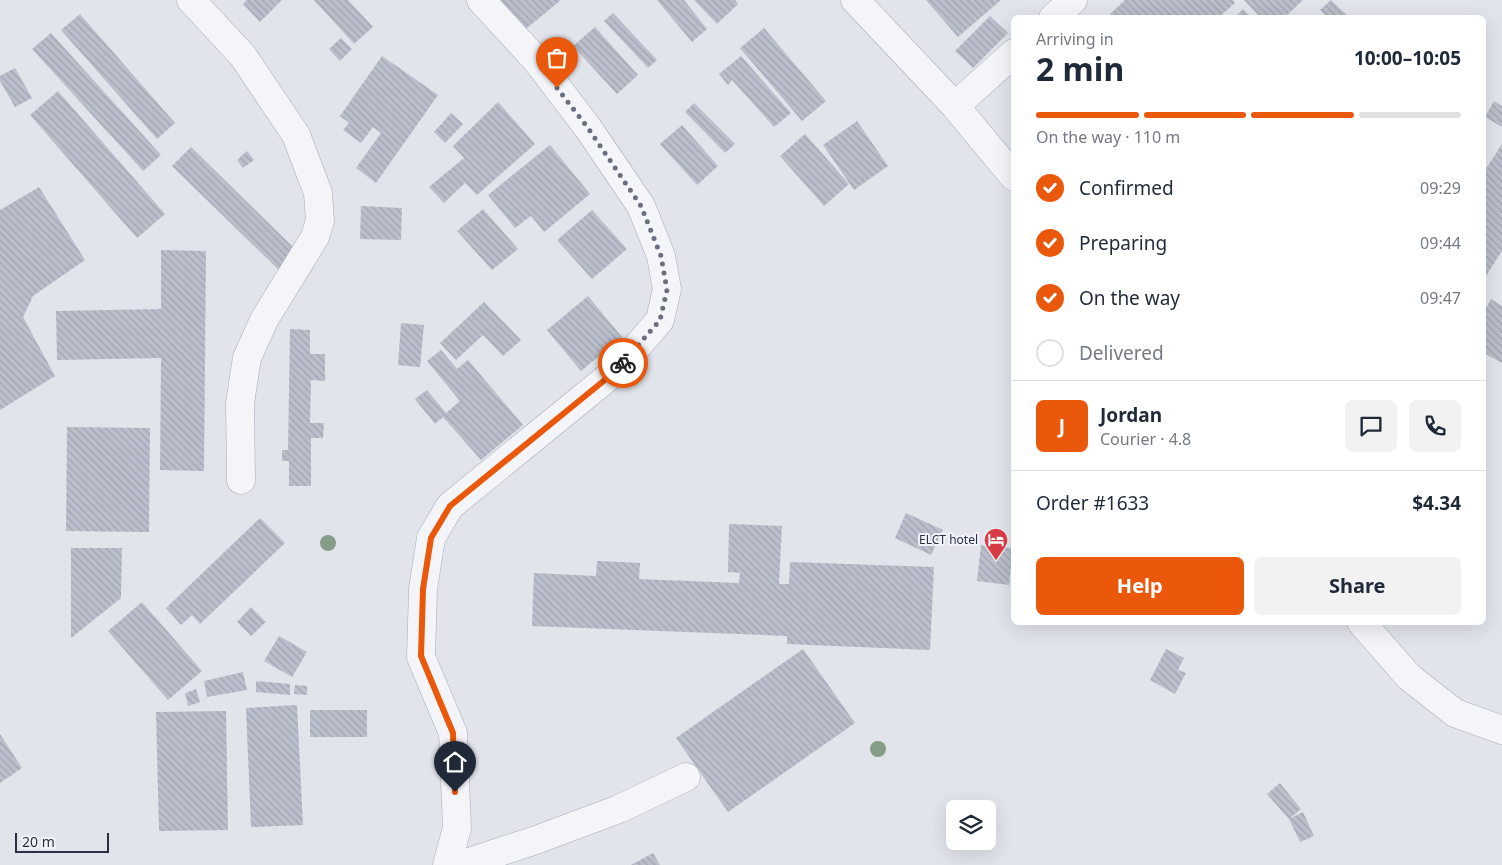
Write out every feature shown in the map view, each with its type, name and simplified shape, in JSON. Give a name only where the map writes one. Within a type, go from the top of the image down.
[{"type":"street","points":[[191,0],[243,56],[291,127],[296,135],[318,193],[320,221],[315,237],[264,320],[247,358],[240,403],[240,480]]},
{"type":"street","points":[[447,865],[457,828],[453,733],[421,656],[423,589],[431,538],[450,506],[617,370],[660,320],[667,290],[661,256],[641,206],[588,128],[537,61],[481,0]]},
{"type":"street","points":[[855,0],[956,106],[1011,173]]},
{"type":"street","points":[[1057,15],[1073,0]]},
{"type":"street","points":[[956,106],[1011,56]]},
{"type":"street","points":[[1364,625],[1408,678],[1455,713],[1502,730]]},
{"type":"street","points":[[460,865],[536,840],[619,809],[686,777]]},
{"type":"building","points":[[247,0],[282,0],[260,22],[243,4]]},
{"type":"building","points":[[314,0],[348,0],[373,27],[354,44]]},
{"type":"building","points":[[485,0],[561,0],[516,37]]},
{"type":"building","points":[[657,0],[684,0],[707,29],[692,42]]},
{"type":"building","points":[[694,0],[735,0],[738,4],[717,24]]},
{"type":"building","points":[[926,0],[1001,0],[958,37]]},
{"type":"building","points":[[1125,0],[1233,0],[1235,3],[1221,15],[1110,14]]},
{"type":"building","points":[[1244,0],[1303,0],[1287,15],[1258,15]]},
{"type":"building","points":[[1331,0],[1347,15],[1325,15],[1320,10]]},
{"type":"building","points":[[1243,9],[1249,15],[1237,15]]},
{"type":"building","points":[[613,13],[657,60],[648,68],[604,21]]},
{"type":"building","points":[[80,14],[175,123],[157,139],[61,30]]},
{"type":"building","points":[[990,16],[1008,33],[973,68],[955,51]]},
{"type":"building","points":[[595,27],[638,75],[617,94],[573,46]]},
{"type":"building","points":[[764,28],[826,101],[802,121],[740,48]]},
{"type":"building","points":[[51,33],[161,155],[143,171],[32,49]]},
{"type":"building","points":[[341,38],[352,49],[340,61],[329,49]]},
{"type":"building","points":[[382,56],[438,95],[376,183],[356,168],[381,133],[373,127],[361,143],[343,130],[349,123],[340,116]]},
{"type":"building","points":[[741,56],[791,113],[774,127],[732,80],[728,85],[719,74]]},
{"type":"building","points":[[15,68],[32,98],[15,107],[0,81],[0,76]]},
{"type":"building","points":[[58,91],[165,214],[137,238],[30,115]]},
{"type":"building","points":[[1494,101],[1502,106],[1502,127],[1486,118]]},
{"type":"building","points":[[498,102],[535,144],[477,195],[465,183],[444,203],[429,187],[464,158],[453,146]]},
{"type":"building","points":[[694,103],[735,144],[725,153],[685,112]]},
{"type":"building","points":[[451,113],[463,124],[445,143],[434,132]]},
{"type":"building","points":[[857,121],[888,166],[854,190],[823,145]]},
{"type":"building","points":[[682,125],[718,166],[697,185],[660,144]]},
{"type":"building","points":[[805,134],[849,184],[824,206],[780,156]]},
{"type":"building","points":[[1502,144],[1502,251],[1486,276],[1486,169]]},
{"type":"building","points":[[550,145],[590,194],[544,232],[531,216],[515,228],[488,195]]},
{"type":"building","points":[[191,147],[298,252],[279,270],[172,166]]},
{"type":"building","points":[[247,151],[254,160],[243,168],[237,160]]},
{"type":"building","points":[[39,187],[85,260],[33,296],[23,317],[55,376],[0,410],[0,210]]},
{"type":"building","points":[[361,206],[402,208],[401,240],[360,239]]},
{"type":"building","points":[[483,209],[518,249],[492,270],[457,231]]},
{"type":"building","points":[[592,210],[627,249],[592,279],[557,240]]},
{"type":"building","points":[[161,250],[206,251],[204,471],[160,470],[161,358],[57,360],[56,311],[161,309]]},
{"type":"building","points":[[588,296],[622,337],[581,371],[547,330]]},
{"type":"building","points":[[1491,299],[1502,306],[1502,363],[1486,354],[1486,308]]},
{"type":"building","points":[[484,302],[521,340],[503,356],[483,335],[456,360],[440,343]]},
{"type":"building","points":[[401,323],[424,325],[420,367],[398,365]]},
{"type":"building","points":[[290,329],[310,330],[310,354],[325,354],[325,381],[311,380],[310,423],[324,423],[323,438],[311,438],[311,486],[289,486],[289,461],[282,461],[282,450],[288,450]]},
{"type":"building","points":[[441,350],[457,369],[468,360],[523,425],[481,460],[443,417],[435,424],[415,399],[427,390],[446,413],[460,401],[427,361]]},
{"type":"building","points":[[67,427],[150,428],[149,532],[66,531]]},
{"type":"building","points":[[906,513],[943,530],[931,555],[895,538]]},
{"type":"building","points":[[260,518],[285,543],[200,624],[192,615],[181,625],[166,608]]},
{"type":"building","points":[[729,524],[782,526],[779,584],[789,584],[790,562],[934,567],[930,650],[787,644],[787,636],[532,626],[534,573],[596,576],[597,561],[640,563],[639,579],[739,583],[740,573],[728,572]]},
{"type":"building","points":[[981,545],[1011,548],[1009,585],[977,581]]},
{"type":"building","points":[[71,548],[122,548],[121,598],[71,638]]},
{"type":"building","points":[[142,602],[202,671],[168,700],[108,631]]},
{"type":"building","points":[[251,607],[266,622],[251,636],[237,622]]},
{"type":"building","points":[[279,636],[307,652],[292,677],[264,661]]},
{"type":"building","points":[[803,649],[855,723],[728,812],[676,738]]},
{"type":"building","points":[[1166,649],[1184,658],[1178,670],[1186,673],[1175,694],[1150,680]]},
{"type":"building","points":[[243,672],[247,690],[207,697],[204,681]]},
{"type":"building","points":[[256,681],[290,684],[290,695],[256,692]]},
{"type":"building","points":[[295,685],[307,686],[307,695],[294,694]]},
{"type":"building","points":[[196,689],[200,702],[188,706],[185,693]]},
{"type":"building","points":[[297,705],[303,825],[251,827],[246,708]]},
{"type":"building","points":[[310,710],[367,710],[367,737],[310,737]]},
{"type":"building","points":[[226,711],[228,830],[159,831],[156,712]]},
{"type":"building","points":[[0,734],[22,768],[0,783]]},
{"type":"building","points":[[1280,783],[1301,809],[1289,819],[1267,794]]},
{"type":"building","points":[[1303,812],[1314,836],[1300,842],[1289,819]]},
{"type":"building","points":[[653,853],[660,865],[631,865]]},
{"type":"way so far","points":[[557,88],[588,128],[641,206],[661,256],[667,290],[660,320],[623,363]]},
{"type":"place","name":"ELCT hotel","points":[[996,561]]},
{"type":"route","points":[[455,792],[453,733],[421,656],[423,589],[431,538],[450,506],[617,370],[623,363]]}]
